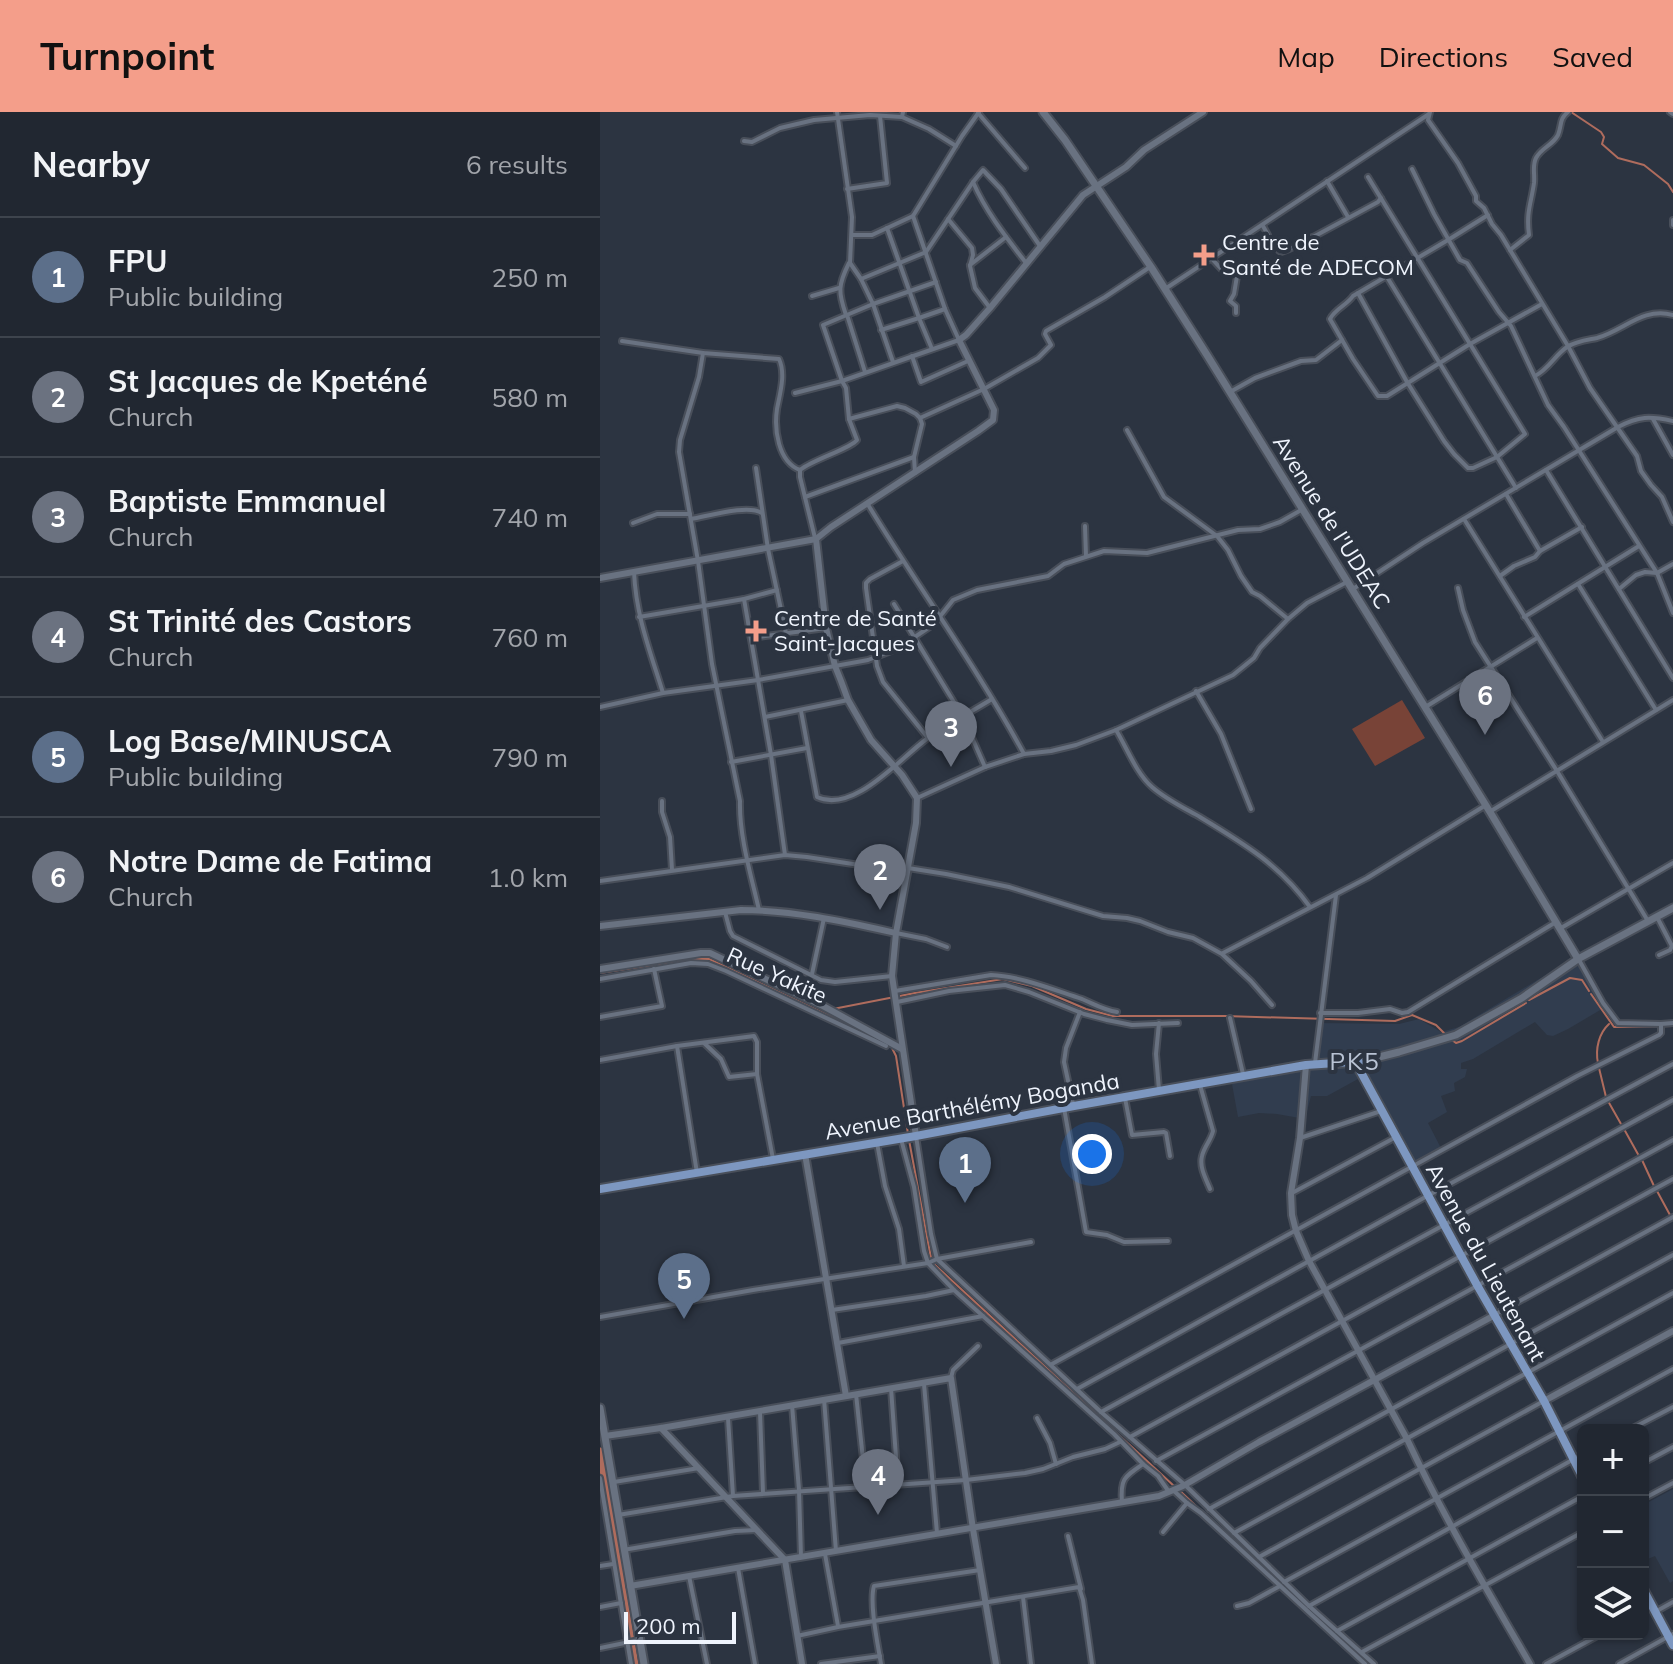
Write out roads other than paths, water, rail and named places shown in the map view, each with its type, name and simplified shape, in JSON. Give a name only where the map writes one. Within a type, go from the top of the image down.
[{"type":"main road","name":"Avenue de I'UDEAC","points":[[1043,112],[1165,289],[1488,808],[1578,959]]},
{"type":"main road","points":[[1356,1063],[1456,1035],[1522,998],[1578,959],[1673,908]]},
{"type":"main road","name":"Avenue Barthélémy Boganda","points":[[600,1189],[908,1138],[1311,1065],[1356,1063]]},
{"type":"main road","name":"Avenue du Lieutenant","points":[[1356,1063],[1544,1401],[1577,1467]]},
{"type":"main road","points":[[600,1408],[644,1664]]},
{"type":"main road","points":[[1649,1600],[1671,1639]]},
{"type":"street","points":[[852,235],[872,235],[913,216],[978,112],[1025,168]]},
{"type":"street","points":[[795,393],[842,381],[959,340],[1027,265],[1083,195],[1203,112]]},
{"type":"street","points":[[1510,250],[1529,235],[1527,223],[1534,164],[1538,154],[1557,137],[1561,119],[1568,112]]},
{"type":"street","points":[[1165,289],[1430,113]]},
{"type":"street","points":[[1430,113],[1428,120],[1458,163],[1476,201],[1484,208],[1510,250],[1590,388],[1637,456],[1641,471],[1662,497],[1673,522]]},
{"type":"street","points":[[744,141],[752,142],[780,128],[838,114],[903,114],[956,146]]},
{"type":"street","points":[[838,114],[852,235],[850,261],[839,288],[839,298],[865,372]]},
{"type":"street","points":[[847,189],[887,183],[880,116]]},
{"type":"street","points":[[1412,169],[1460,260],[1467,263],[1511,326],[1548,405],[1657,573],[1673,613]]},
{"type":"street","points":[[861,279],[926,252],[980,171],[985,171],[1001,189],[1041,247]]},
{"type":"street","points":[[1358,293],[1407,382],[1450,449],[1468,468],[1497,457],[1525,434],[1368,177]]},
{"type":"street","points":[[1327,181],[1348,217]]},
{"type":"street","points":[[973,182],[981,199],[1027,265]]},
{"type":"street","points":[[1263,225],[1270,244],[1281,252],[1298,246],[1381,198]]},
{"type":"street","points":[[1488,215],[1358,293],[1331,316],[1342,340],[1378,396],[1387,396],[1542,304]]},
{"type":"street","points":[[600,578],[816,539],[993,420],[994,410],[945,309],[913,216]]},
{"type":"street","points":[[948,219],[972,248],[970,266],[975,288],[990,308]]},
{"type":"street","points":[[887,228],[908,292],[932,349]]},
{"type":"street","points":[[970,266],[1006,237]]},
{"type":"street","points":[[1212,259],[1226,274],[1237,276],[1230,301],[1236,306],[1236,313]]},
{"type":"street","points":[[850,261],[873,304],[893,362]]},
{"type":"street","points":[[920,418],[984,389],[1038,358],[1050,347],[1046,331],[1151,267]]},
{"type":"street","points":[[1387,277],[1516,488]]},
{"type":"street","points":[[800,470],[823,456],[857,442],[849,419],[846,388],[823,325],[936,282]]},
{"type":"street","points":[[812,296],[839,288]]},
{"type":"street","points":[[881,330],[945,309]]},
{"type":"street","points":[[1535,376],[1549,367],[1568,346],[1599,337],[1643,315],[1664,312],[1673,315]]},
{"type":"street","points":[[1230,392],[1255,378],[1301,361],[1316,360],[1342,340]]},
{"type":"street","points":[[622,341],[781,360],[781,395],[776,414],[779,440],[789,464],[800,470]]},
{"type":"street","points":[[703,353],[680,440],[682,473],[717,686],[740,801],[739,815],[759,910]]},
{"type":"street","points":[[912,356],[921,382],[968,361]]},
{"type":"street","points":[[849,419],[897,406],[920,418]]},
{"type":"street","points":[[1353,589],[1618,427],[1639,417],[1673,421]]},
{"type":"street","points":[[1652,417],[1673,455]]},
{"type":"street","points":[[915,473],[914,457],[921,428],[920,418]]},
{"type":"street","points":[[1127,430],[1164,497],[1217,536],[1252,592],[1288,619]]},
{"type":"street","points":[[805,497],[914,457]]},
{"type":"street","points":[[756,468],[768,549],[786,633]]},
{"type":"street","points":[[800,470],[816,539],[826,628],[835,666],[848,700],[871,740],[902,775],[917,798],[916,823],[896,933],[892,976],[914,1187],[928,1263],[1172,1491],[1374,1664]]},
{"type":"street","points":[[1546,470],[1673,678]]},
{"type":"street","points":[[1506,494],[1540,551]]},
{"type":"street","points":[[867,503],[1024,754]]},
{"type":"street","points":[[633,523],[657,514],[691,516],[755,508],[762,513]]},
{"type":"street","points":[[600,707],[663,693],[854,664],[891,651],[934,624],[950,602],[977,590],[1048,576],[1064,564],[1104,551],[1147,553],[1238,530],[1260,529],[1303,509]]},
{"type":"street","points":[[1464,519],[1603,742]]},
{"type":"street","points":[[1085,526],[1086,556]]},
{"type":"street","points":[[1500,576],[1582,527]]},
{"type":"street","points":[[1524,617],[1639,546]]},
{"type":"street","points":[[903,561],[866,583],[877,666],[883,682],[928,738]]},
{"type":"street","points":[[1618,590],[1636,575],[1657,573],[1673,564]]},
{"type":"street","points":[[634,571],[639,617],[663,693]]},
{"type":"street","points":[[917,798],[985,767],[1024,754],[1076,745],[1116,730],[1233,675],[1245,667],[1288,619],[1307,603],[1348,581]]},
{"type":"street","points":[[1578,584],[1656,710]]},
{"type":"street","points":[[1458,588],[1475,642],[1629,888],[1672,946],[1659,955]]},
{"type":"street","points":[[639,617],[778,590]]},
{"type":"street","points":[[744,599],[785,855]]},
{"type":"street","points":[[894,604],[963,717],[985,767]]},
{"type":"street","points":[[751,638],[826,628]]},
{"type":"street","points":[[1424,707],[1537,638]]},
{"type":"street","points":[[1196,691],[1221,734],[1251,809]]},
{"type":"street","points":[[801,711],[817,797],[840,799],[865,789],[928,738],[992,699]]},
{"type":"street","points":[[764,717],[848,700]]},
{"type":"street","points":[[1222,954],[1336,895],[1557,771],[1673,700]]},
{"type":"street","points":[[1116,730],[1151,786],[1270,863],[1297,889],[1310,907]]},
{"type":"street","points":[[731,762],[807,748]]},
{"type":"street","points":[[662,801],[670,837],[672,870]]},
{"type":"street","points":[[600,881],[785,855],[866,866],[908,868],[1009,887],[1086,912],[1127,918],[1193,938],[1222,954],[1272,1005]]},
{"type":"street","points":[[1320,1017],[1390,1009],[1408,1012],[1673,863]]},
{"type":"street","points":[[1336,895],[1291,1193],[1296,1231],[1341,1321],[1530,1664]]},
{"type":"street","points":[[600,926],[759,910],[824,918],[926,939],[947,947]]},
{"type":"street","points":[[725,912],[733,936],[828,982],[892,976]]},
{"type":"street","points":[[812,974],[824,918]]},
{"type":"street","points":[[600,969],[710,953],[823,1006],[902,1049]]},
{"type":"street","points":[[1578,959],[1618,1023],[1661,1027],[1673,1023]]},
{"type":"street","name":"Rue Yakite","points":[[600,979],[691,963],[708,964],[886,1046]]},
{"type":"street","points":[[600,1017],[662,1006],[654,969]]},
{"type":"street","points":[[896,997],[991,975],[1031,982],[1117,1012]]},
{"type":"street","points":[[896,997],[1005,985],[1094,1017],[1132,1025],[1178,1023]]},
{"type":"street","points":[[1094,1017],[1098,1006]]},
{"type":"street","points":[[1080,1012],[1064,1062],[1086,1232],[1107,1235],[1124,1242],[1168,1241]]},
{"type":"street","points":[[1230,1018],[1244,1077]]},
{"type":"street","points":[[1159,1023],[1156,1054],[1159,1092]]},
{"type":"street","points":[[1052,1364],[1577,1076],[1659,1035],[1661,1027]]},
{"type":"street","points":[[600,1060],[754,1036],[757,1042],[757,1074],[773,1159]]},
{"type":"street","points":[[704,1043],[721,1059],[729,1077],[757,1074]]},
{"type":"street","points":[[677,1046],[697,1173]]},
{"type":"street","points":[[1077,1389],[1673,1064]]},
{"type":"street","points":[[1200,1085],[1213,1131],[1201,1161],[1210,1189]]},
{"type":"street","points":[[1125,1098],[1132,1135],[1166,1133],[1170,1156]]},
{"type":"street","points":[[1101,1412],[1673,1100]]},
{"type":"street","points":[[1300,1138],[1382,1110]]},
{"type":"street","points":[[1291,1193],[1396,1137]]},
{"type":"street","points":[[908,1138],[937,1259],[1209,1509],[1365,1664]]},
{"type":"street","points":[[1130,1437],[1673,1140]]},
{"type":"street","points":[[877,1142],[885,1186],[899,1229],[904,1266]]},
{"type":"street","points":[[805,1154],[846,1396]]},
{"type":"street","points":[[1156,1461],[1673,1179]]},
{"type":"street","points":[[630,1586],[1122,1503],[1172,1491],[1673,1217]]},
{"type":"street","points":[[600,1317],[928,1263],[1031,1242]]},
{"type":"street","points":[[1209,1509],[1673,1255]]},
{"type":"street","points":[[832,1310],[954,1290]]},
{"type":"street","points":[[1234,1533],[1673,1293]]},
{"type":"street","points":[[838,1343],[983,1316]]},
{"type":"street","points":[[1259,1557],[1673,1331]]},
{"type":"street","points":[[978,1346],[953,1370],[951,1378],[996,1664]]},
{"type":"street","points":[[1237,1606],[1249,1603],[1673,1369]]},
{"type":"street","points":[[605,1436],[951,1378]]},
{"type":"street","points":[[924,1384],[937,1535]]},
{"type":"street","points":[[891,1388],[898,1485]]},
{"type":"street","points":[[856,1394],[866,1487]]},
{"type":"street","points":[[824,1399],[836,1551]]},
{"type":"street","points":[[792,1405],[801,1557]]},
{"type":"street","points":[[1640,1424],[1673,1407]]},
{"type":"street","points":[[759,1410],[763,1493]]},
{"type":"street","points":[[727,1415],[730,1496]]},
{"type":"street","points":[[1037,1418],[1050,1443],[1056,1464]]},
{"type":"street","points":[[661,1428],[730,1496],[785,1560],[802,1664]]},
{"type":"street","points":[[617,1515],[730,1496],[1025,1473],[1120,1442]]},
{"type":"street","points":[[1649,1460],[1673,1447]]},
{"type":"street","points":[[1309,1606],[1577,1458]]},
{"type":"street","points":[[1122,1503],[1123,1480],[1143,1464]]},
{"type":"street","points":[[612,1482],[699,1468]]},
{"type":"street","points":[[600,1478],[631,1664]]},
{"type":"street","points":[[1649,1496],[1673,1483]]},
{"type":"street","points":[[1337,1631],[1577,1499]]},
{"type":"street","points":[[1163,1532],[1187,1503]]},
{"type":"street","points":[[735,1531],[748,1519]]},
{"type":"street","points":[[623,1550],[735,1531],[759,1530]]},
{"type":"street","points":[[1362,1652],[1577,1535]]},
{"type":"street","points":[[1068,1536],[1081,1589],[1092,1664]]},
{"type":"street","points":[[825,1554],[838,1627]]},
{"type":"street","points":[[600,1566],[614,1564]]},
{"type":"street","points":[[738,1568],[755,1664]]},
{"type":"street","points":[[881,1664],[872,1591],[874,1586],[980,1570]]},
{"type":"street","points":[[689,1575],[707,1664]]},
{"type":"street","points":[[797,1636],[1075,1587],[1081,1589]]},
{"type":"street","points":[[1023,1597],[1031,1664]]},
{"type":"street","points":[[1649,1610],[1673,1602]]},
{"type":"street","points":[[600,1607],[621,1603]]},
{"type":"street","points":[[1619,1664],[1671,1639]]},
{"type":"street","points":[[600,1648],[639,1640]]},
{"type":"street","points":[[1546,1664],[1590,1640]]},
{"type":"street","points":[[821,1664],[880,1656]]},
{"type":"waterway","points":[[1571,112],[1601,132],[1604,137],[1602,144],[1618,158],[1644,165],[1668,184],[1673,192]]},
{"type":"waterway","points":[[600,973],[709,959],[872,1036]]},
{"type":"waterway","points":[[1529,1000],[1570,978],[1582,980],[1589,991]]},
{"type":"waterway","points":[[833,1009],[1003,979],[1032,986],[1086,1009],[1113,1016],[1395,1021],[1412,1015],[1436,1025],[1444,1033]]},
{"type":"waterway","points":[[1591,994],[1614,1027],[1673,1026]]},
{"type":"waterway","points":[[1452,1040],[1456,1043],[1462,1041],[1526,1003]]},
{"type":"waterway","points":[[1598,1063],[1599,1042],[1609,1024]]},
{"type":"waterway","points":[[891,1046],[896,1056],[908,1134]]},
{"type":"waterway","points":[[1599,1068],[1606,1097]]},
{"type":"waterway","points":[[1608,1101],[1621,1124]]},
{"type":"waterway","points":[[1624,1129],[1639,1156]]},
{"type":"waterway","points":[[909,1140],[934,1264],[1174,1486]]},
{"type":"waterway","points":[[1642,1160],[1654,1186]]},
{"type":"waterway","points":[[1657,1191],[1670,1215]]},
{"type":"waterway","points":[[600,1451],[635,1664]]},
{"type":"waterway","points":[[1179,1490],[1198,1508]]},
{"type":"place","name":"Centre de Santé de ADECOM","points":[[1204,255]]},
{"type":"place","name":"Centre de Santé Saint-Jacques","points":[[756,631]]},
{"type":"place","name":"Notre Dame de Fatima","points":[[1485,735]]},
{"type":"place","name":"Baptiste Emmanuel","points":[[951,767]]},
{"type":"place","name":"St Jacques de Kpeténé","points":[[880,910]]},
{"type":"place","name":"FPU","points":[[965,1203]]},
{"type":"place","name":"Log Base/MINUSCA","points":[[684,1319]]},
{"type":"place","name":"St Trinité des Castors","points":[[878,1515]]},
{"type":"district","name":"PK5","points":[[1355,1061]]}]
